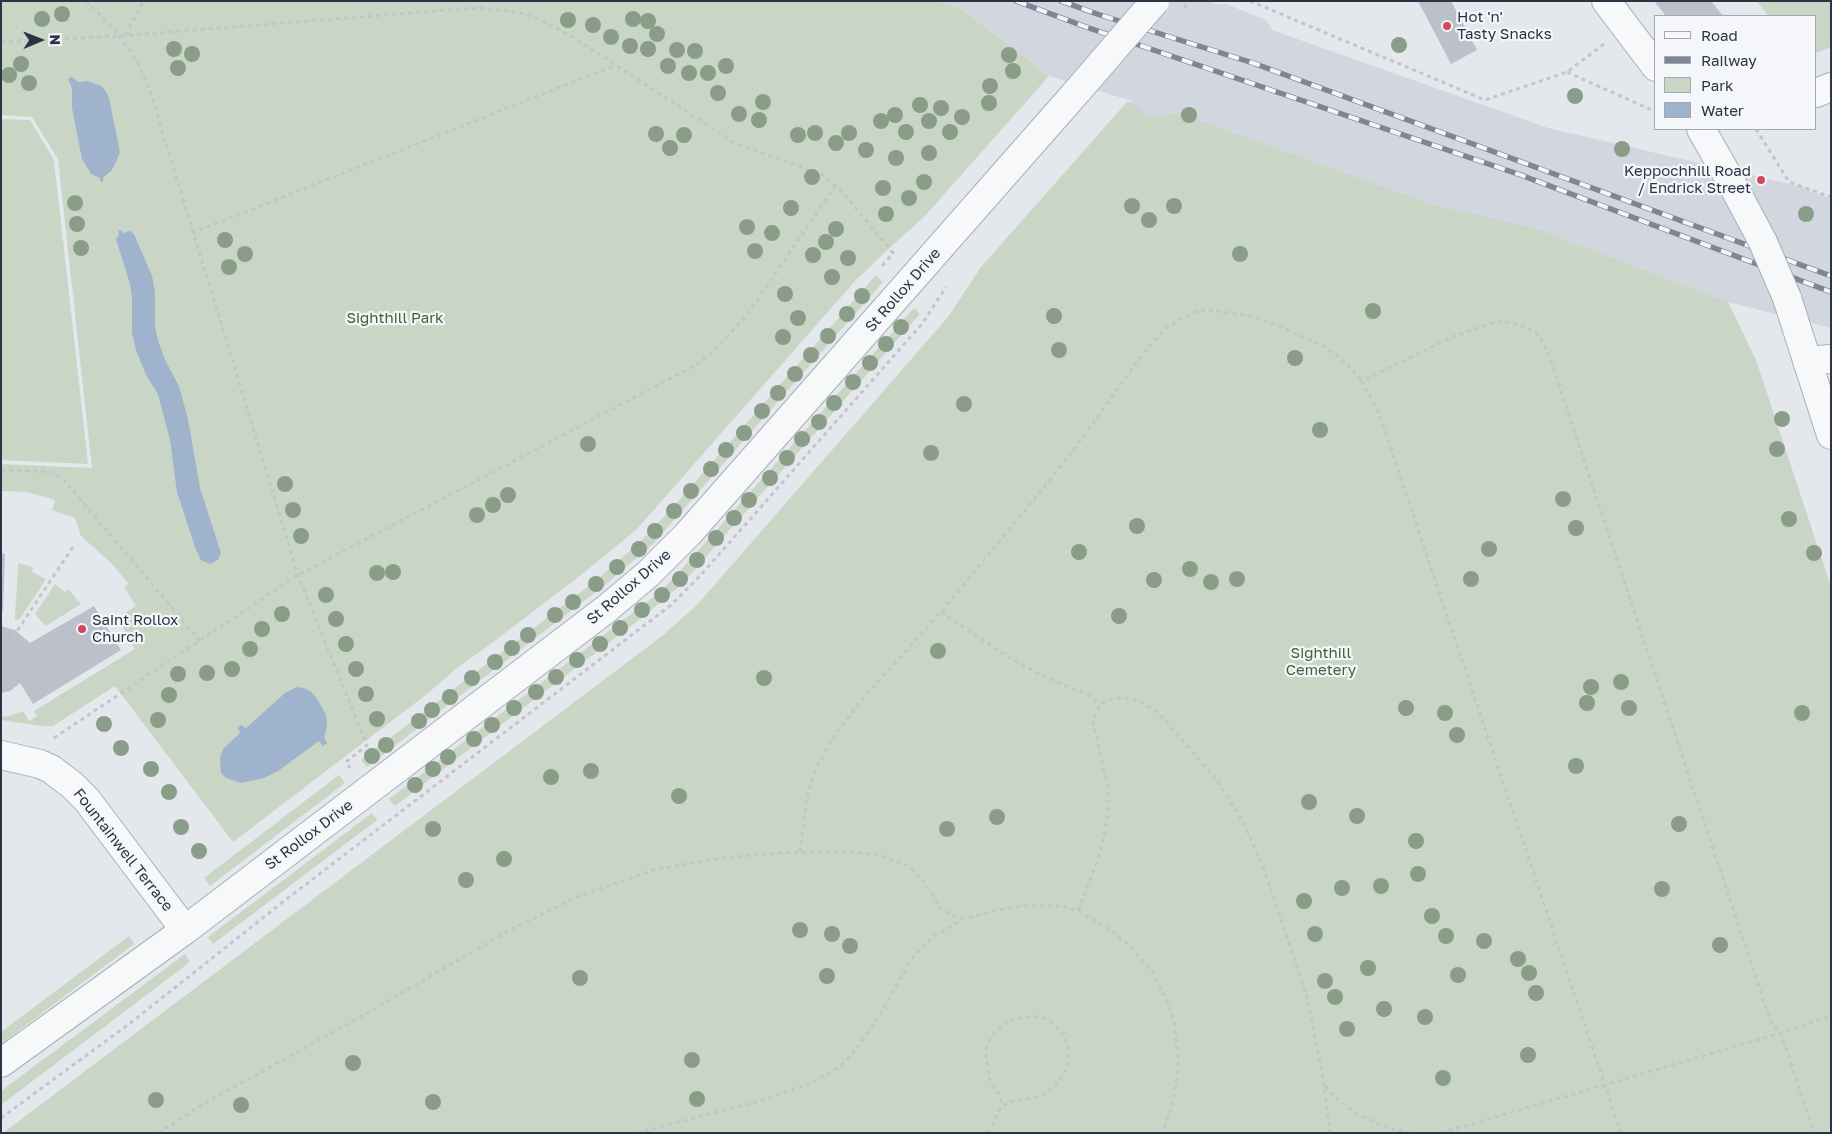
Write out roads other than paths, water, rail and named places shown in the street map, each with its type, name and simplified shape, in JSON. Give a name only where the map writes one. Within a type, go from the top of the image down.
[{"type":"street","name":"St Rollox Drive","points":[[1,1063],[185,930],[605,610],[648,574],[688,534],[1155,1]]},
{"type":"street","points":[[1606,1],[1654,64]]},
{"type":"street","points":[[1817,93],[1831,87]]},
{"type":"street","points":[[1710,131],[1730,180],[1763,242],[1787,298],[1819,360],[1831,435]]},
{"type":"street","name":"Fountainwell Terrace","points":[[12,757],[51,769],[65,778],[78,791],[185,930]]},
{"type":"water","points":[[72,77],[78,82],[88,81],[101,86],[109,98],[120,152],[112,170],[103,178],[103,182],[100,181],[100,178],[91,174],[82,159],[72,108],[72,88],[68,79]]},
{"type":"water","points":[[121,230],[123,233],[130,231],[134,234],[152,276],[155,292],[155,327],[158,340],[165,360],[179,386],[188,419],[200,488],[221,553],[218,560],[210,564],[201,560],[196,550],[177,492],[170,440],[158,394],[146,375],[136,350],[132,333],[130,284],[116,239],[119,235],[118,231]]},
{"type":"water","points":[[297,687],[310,691],[316,697],[326,715],[327,727],[324,737],[327,743],[323,746],[319,741],[278,771],[264,778],[241,783],[226,778],[221,773],[220,758],[223,749],[240,733],[238,728],[241,725],[246,728],[285,693]]},
{"type":"railway","points":[[1016,1],[1086,27],[1518,174],[1831,292]]},
{"type":"railway","points":[[1061,1],[1253,63],[1831,276]]},
{"type":"place","name":"Hot 'n' Tasty Snacks","points":[[1447,26]]},
{"type":"place","name":"Keppochhill Road / Endrick Street","points":[[1761,180]]},
{"type":"place","name":"Saint Rollox Church","points":[[82,629]]},
{"type":"park label","name":"Sighthill Park","points":[[395,318]]},
{"type":"park label","name":"Sighthill Cemetery","points":[[1321,662]]}]
